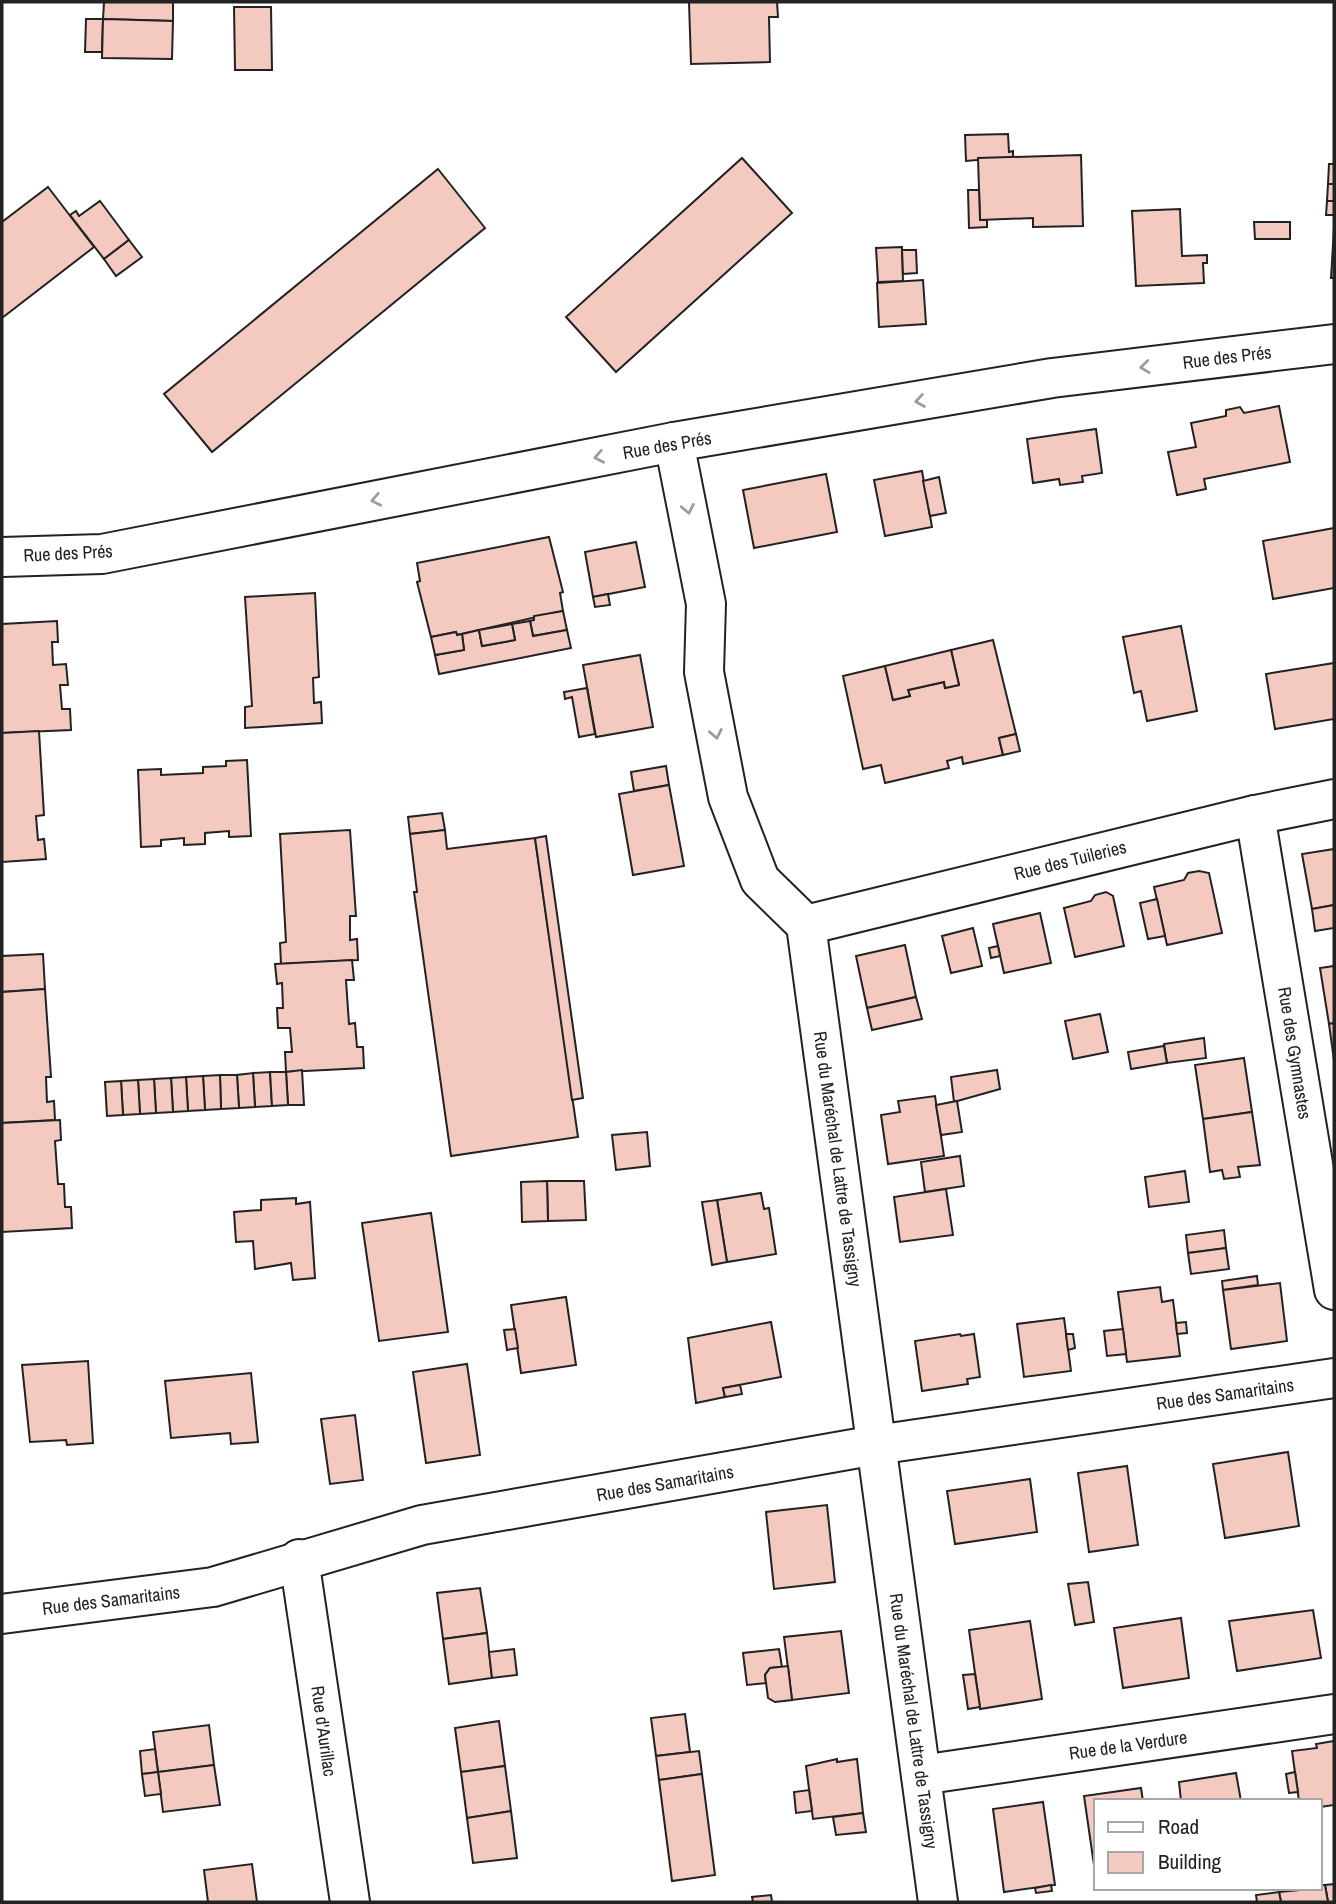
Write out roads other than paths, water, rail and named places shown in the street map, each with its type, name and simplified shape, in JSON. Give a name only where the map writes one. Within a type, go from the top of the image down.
[{"type":"street","name":"Rue des Prés","points":[[2,556],[102,554],[674,442],[1052,378],[1334,344]]},
{"type":"street","points":[[674,442],[706,604],[704,671],[728,797],[760,880],[806,925]]},
{"type":"street","name":"Rue des Tuileries","points":[[806,925],[1255,815],[1334,799]]},
{"type":"street","name":"Rue des Gymnastes","points":[[1255,815],[1334,1290]]},
{"type":"street","name":"Rue du Maréchal de Lattre de Tassigny","points":[[806,925],[938,1902]]},
{"type":"street","name":"Rue des Samaritains","points":[[2,1614],[213,1587],[299,1559],[422,1525],[876,1446],[1334,1378]]},
{"type":"street","name":"Rue d'Aurillac","points":[[299,1559],[350,1902]]},
{"type":"street","name":"Rue de la Verdure","points":[[921,1775],[1334,1714]]}]
